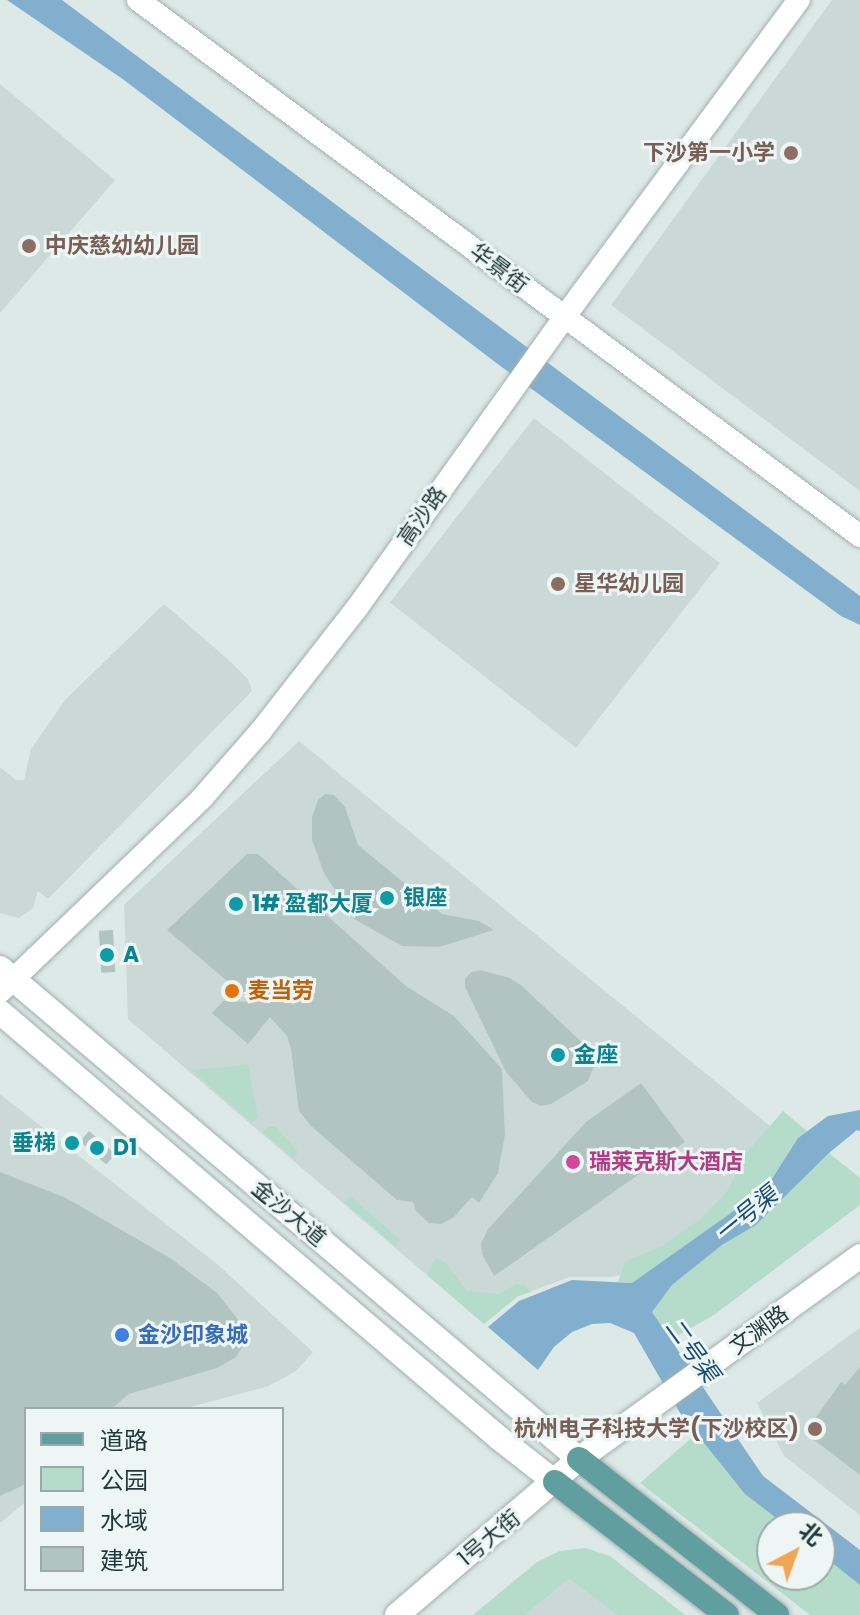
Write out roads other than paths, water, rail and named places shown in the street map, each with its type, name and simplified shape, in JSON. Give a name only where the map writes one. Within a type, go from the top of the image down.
[{"type":"main road","name":"金沙大道","points":[[4,979],[579,1459]]},
{"type":"main road","name":"金沙大道","points":[[0,1012],[499,1438],[555,1482]]},
{"type":"main road","name":"文渊路","points":[[579,1459],[860,1256]]},
{"type":"main road","name":"1号大街","points":[[397,1615],[579,1459]]},
{"type":"main road","points":[[579,1459],[777,1615]]},
{"type":"main road","points":[[555,1482],[727,1615]]},
{"type":"street","name":"华景街","points":[[138,0],[860,536]]},
{"type":"street","name":"高沙路","points":[[4,979],[202,798],[260,732],[357,608],[565,316],[799,0]]},
{"type":"water","points":[[7,0],[62,0],[860,596],[860,625],[841,616],[499,365],[124,80]]},
{"type":"water","name":"一号渠","points":[[860,1110],[860,1131],[857,1130],[829,1153],[756,1225],[722,1245],[672,1285],[652,1312],[763,1476],[809,1511],[767,1511],[745,1494],[680,1413],[634,1333],[610,1323],[592,1324],[572,1332],[554,1347],[538,1370],[488,1327],[519,1301],[572,1280],[632,1283],[766,1188],[798,1138],[828,1116]]},
{"type":"water","points":[[836,1532],[860,1550],[860,1585],[836,1566]]},
{"type":"place","name":"下沙第一小学","points":[[791,153]]},
{"type":"place","name":"中庆慈幼幼儿园","points":[[29,246]]},
{"type":"place","name":"星华幼儿园","points":[[558,584]]},
{"type":"place","name":"银座","points":[[387,898]]},
{"type":"place","name":"1# 盈都大厦","points":[[236,904]]},
{"type":"place","name":"A","points":[[107,955]]},
{"type":"place","name":"麦当劳","points":[[232,991]]},
{"type":"place","name":"金座","points":[[558,1055]]},
{"type":"place","name":"垂梯","points":[[72,1143]]},
{"type":"place","name":"D1","points":[[97,1148]]},
{"type":"place","name":"瑞莱克斯大酒店","points":[[573,1162]]},
{"type":"place","name":"金沙印象城","points":[[122,1335]]},
{"type":"place","name":"杭州电子科技大学(下沙校区)","points":[[815,1429]]},
{"type":"water label","name":"二号渠","points":[[692,1350]]}]
